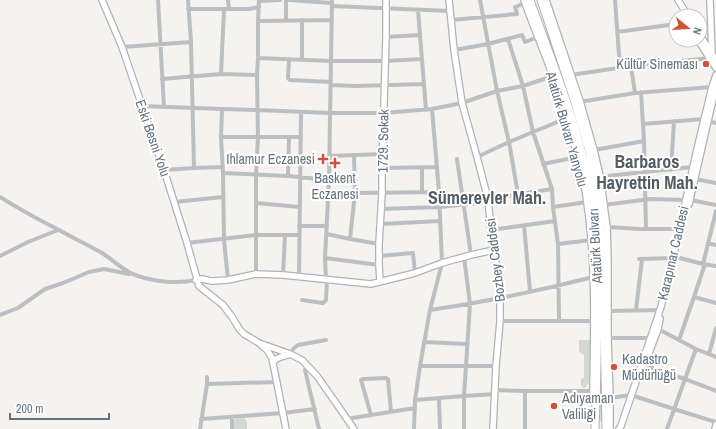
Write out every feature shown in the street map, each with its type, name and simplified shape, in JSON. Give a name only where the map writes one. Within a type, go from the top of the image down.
[{"type":"highway","name":"Atatürk Bulvarı","points":[[541,0],[578,102],[588,147],[597,177],[603,261],[606,429]]},
{"type":"highway","name":"Atatürk Bulvarı","points":[[527,1],[570,113],[581,150],[592,202],[597,261],[598,321],[594,429]]},
{"type":"street","name":"Eski Besni Yolu","points":[[102,0],[122,48],[164,170],[187,243],[196,280]]},
{"type":"street","points":[[158,0],[164,107]]},
{"type":"street","points":[[188,0],[191,42],[194,168]]},
{"type":"street","points":[[221,74],[228,0]]},
{"type":"street","points":[[256,274],[259,0],[280,0]]},
{"type":"street","points":[[286,0],[286,20]]},
{"type":"street","points":[[290,0],[386,8],[450,11]]},
{"type":"street","name":"1729. Sokak","points":[[380,281],[379,256],[382,193],[386,0]]},
{"type":"street","name":"Bozbey Caddesi","points":[[449,0],[454,50],[462,103],[478,157],[488,201],[501,297],[493,429]]},
{"type":"street","points":[[480,0],[518,194]]},
{"type":"street","name":"Atatürk Bulvarı Yanyolu","points":[[546,0],[594,150],[597,177],[604,205],[607,227],[608,259],[610,429]]},
{"type":"street","points":[[615,0],[620,68]]},
{"type":"street","points":[[710,0],[713,8],[713,57],[716,68]]},
{"type":"street","points":[[451,20],[517,14],[515,7],[527,1]]},
{"type":"street","name":"Atatürk Bulvarı Yanyolu","points":[[527,1],[538,37],[567,118],[587,202],[592,240],[594,429]]},
{"type":"street","points":[[302,300],[323,303],[326,300],[325,258],[329,180],[332,3]]},
{"type":"street","points":[[188,9],[249,9],[259,7]]},
{"type":"street","points":[[418,10],[426,110]]},
{"type":"street","points":[[302,20],[302,60]]},
{"type":"street","points":[[258,21],[332,20]]},
{"type":"street","points":[[617,32],[668,25]]},
{"type":"street","points":[[386,37],[420,35]]},
{"type":"street","points":[[454,50],[488,44],[522,35],[525,42],[538,37]]},
{"type":"street","points":[[508,39],[523,86],[533,132],[552,189],[558,244],[559,321]]},
{"type":"street","points":[[122,48],[191,42]]},
{"type":"street","points":[[705,48],[713,57]]},
{"type":"street","points":[[708,48],[713,57]]},
{"type":"street","points":[[571,75],[631,66],[713,57]]},
{"type":"street","points":[[258,58],[331,62],[422,59]]},
{"type":"street","points":[[289,59],[288,78],[290,80],[384,85],[424,84]]},
{"type":"street","points":[[631,66],[635,93]]},
{"type":"street","points":[[162,78],[221,74],[257,75]]},
{"type":"street","name":"Karapınar Caddesi","points":[[619,429],[658,330],[679,229],[695,179],[716,74]]},
{"type":"street","points":[[142,106],[330,113],[383,113],[426,110],[462,103],[553,76]]},
{"type":"street","points":[[578,102],[641,92],[714,86]]},
{"type":"street","points":[[641,92],[644,141],[646,229]]},
{"type":"street","points":[[222,109],[221,137],[224,240],[228,280]]},
{"type":"street","points":[[414,429],[414,408],[424,342],[430,310],[442,263],[440,207],[432,109]]},
{"type":"street","points":[[299,277],[302,112]]},
{"type":"street","points":[[478,157],[509,142],[567,118]]},
{"type":"street","points":[[643,124],[706,120],[716,123]]},
{"type":"street","name":"Karapınar Caddesi","points":[[624,429],[650,338],[667,286],[688,200],[692,167],[706,120]]},
{"type":"street","points":[[671,170],[674,122]]},
{"type":"street","points":[[221,137],[301,137]]},
{"type":"street","points":[[288,176],[289,137]]},
{"type":"street","points":[[594,150],[644,141]]},
{"type":"street","points":[[329,156],[382,154]]},
{"type":"street","points":[[350,239],[355,193],[354,155]]},
{"type":"street","points":[[543,164],[577,157]]},
{"type":"street","points":[[456,159],[471,255]]},
{"type":"street","points":[[164,170],[222,167]]},
{"type":"street","points":[[382,168],[437,167]]},
{"type":"street","points":[[597,177],[692,167]]},
{"type":"street","points":[[422,168],[422,192]]},
{"type":"street","points":[[223,173],[288,176],[329,180]]},
{"type":"street","points":[[695,179],[716,183]]},
{"type":"street","points":[[381,209],[464,205],[552,189]]},
{"type":"street","points":[[328,191],[355,193],[439,192]]},
{"type":"street","points":[[0,197],[102,253],[128,272],[139,276]]},
{"type":"street","points":[[174,202],[223,198]]},
{"type":"street","points":[[604,205],[646,200],[688,200],[716,205]]},
{"type":"street","points":[[553,207],[587,202]]},
{"type":"street","points":[[256,203],[300,207]]},
{"type":"street","points":[[679,340],[704,266],[703,264],[716,211]]},
{"type":"street","points":[[381,224],[440,221]]},
{"type":"street","points":[[491,230],[555,221]]},
{"type":"street","points":[[524,225],[530,291]]},
{"type":"street","points":[[299,226],[327,226]]},
{"type":"street","points":[[607,227],[679,229]]},
{"type":"street","points":[[0,256],[28,242],[58,230]]},
{"type":"street","points":[[327,234],[380,244]]},
{"type":"street","points":[[187,243],[224,240],[256,235],[299,235]]},
{"type":"street","points":[[283,275],[285,235]]},
{"type":"street","points":[[558,244],[592,240]]},
{"type":"street","points":[[708,243],[716,245]]},
{"type":"street","points":[[0,315],[18,308],[45,290],[89,272],[104,269],[170,282],[183,282],[202,279],[212,281],[228,280],[256,274],[283,275],[371,284],[414,273],[442,263],[494,250]]},
{"type":"street","points":[[379,256],[413,253],[414,273]]},
{"type":"street","points":[[464,257],[470,304],[464,396],[464,429]]},
{"type":"street","points":[[636,310],[640,259],[674,257],[716,266]]},
{"type":"street","points":[[325,258],[379,264]]},
{"type":"street","points":[[430,310],[470,304],[558,286],[593,277]]},
{"type":"street","points":[[196,280],[202,290],[223,305],[244,334],[259,343],[302,360],[329,393],[354,429]]},
{"type":"street","points":[[694,297],[716,303]]},
{"type":"street","points":[[608,311],[660,310]]},
{"type":"street","points":[[500,321],[594,321]]},
{"type":"street","points":[[709,354],[716,328]]},
{"type":"street","points":[[658,330],[716,357]]},
{"type":"street","points":[[608,338],[650,338]]},
{"type":"street","points":[[273,362],[279,357],[289,355],[298,345],[326,340]]},
{"type":"street","points":[[424,342],[467,344]]},
{"type":"street","points":[[259,343],[272,358],[286,429]]},
{"type":"street","points":[[667,429],[696,349]]},
{"type":"street","points":[[307,366],[306,370],[319,429]]},
{"type":"street","points":[[420,366],[496,366]]},
{"type":"street","points":[[645,366],[716,391]]},
{"type":"street","points":[[200,429],[207,377]]},
{"type":"street","points":[[371,415],[361,380],[363,379],[388,378],[391,412]]},
{"type":"street","points":[[207,384],[277,382]]},
{"type":"street","points":[[525,391],[525,429]]},
{"type":"street","points":[[415,400],[495,392],[593,391]]},
{"type":"street","points":[[610,398],[633,395],[716,422]]},
{"type":"street","points":[[439,398],[440,429]]},
{"type":"street","points":[[346,419],[414,408]]},
{"type":"street","points":[[201,419],[283,413],[314,409]]},
{"type":"street","points":[[232,417],[232,429]]},
{"type":"street","points":[[714,429],[716,425]]},
{"type":"shaded area","points":[[579,340],[590,340],[590,381],[586,387],[583,388],[581,385],[581,379],[584,378],[584,355],[579,352]]},
{"type":"shaded area","points":[[601,347],[603,347],[604,421],[598,421]]},
{"type":"shaded area","points":[[244,418],[247,421],[247,429],[234,429],[235,419]]},
{"type":"place","name":"Kültür Sineması","points":[[706,64]]},
{"type":"place","name":"Ihlamur Eczanesi","points":[[323,159]]},
{"type":"place","name":"Baskent Eczanesi","points":[[335,163]]},
{"type":"place","name":"Kadastro Müdürlüğü","points":[[614,367]]},
{"type":"place","name":"Adıyaman Valiliği","points":[[554,406]]},
{"type":"district","name":"Barbaros Hayrettin Mah.","points":[[647,171]]},
{"type":"district","name":"Sümerevler Mah.","points":[[487,197]]}]
